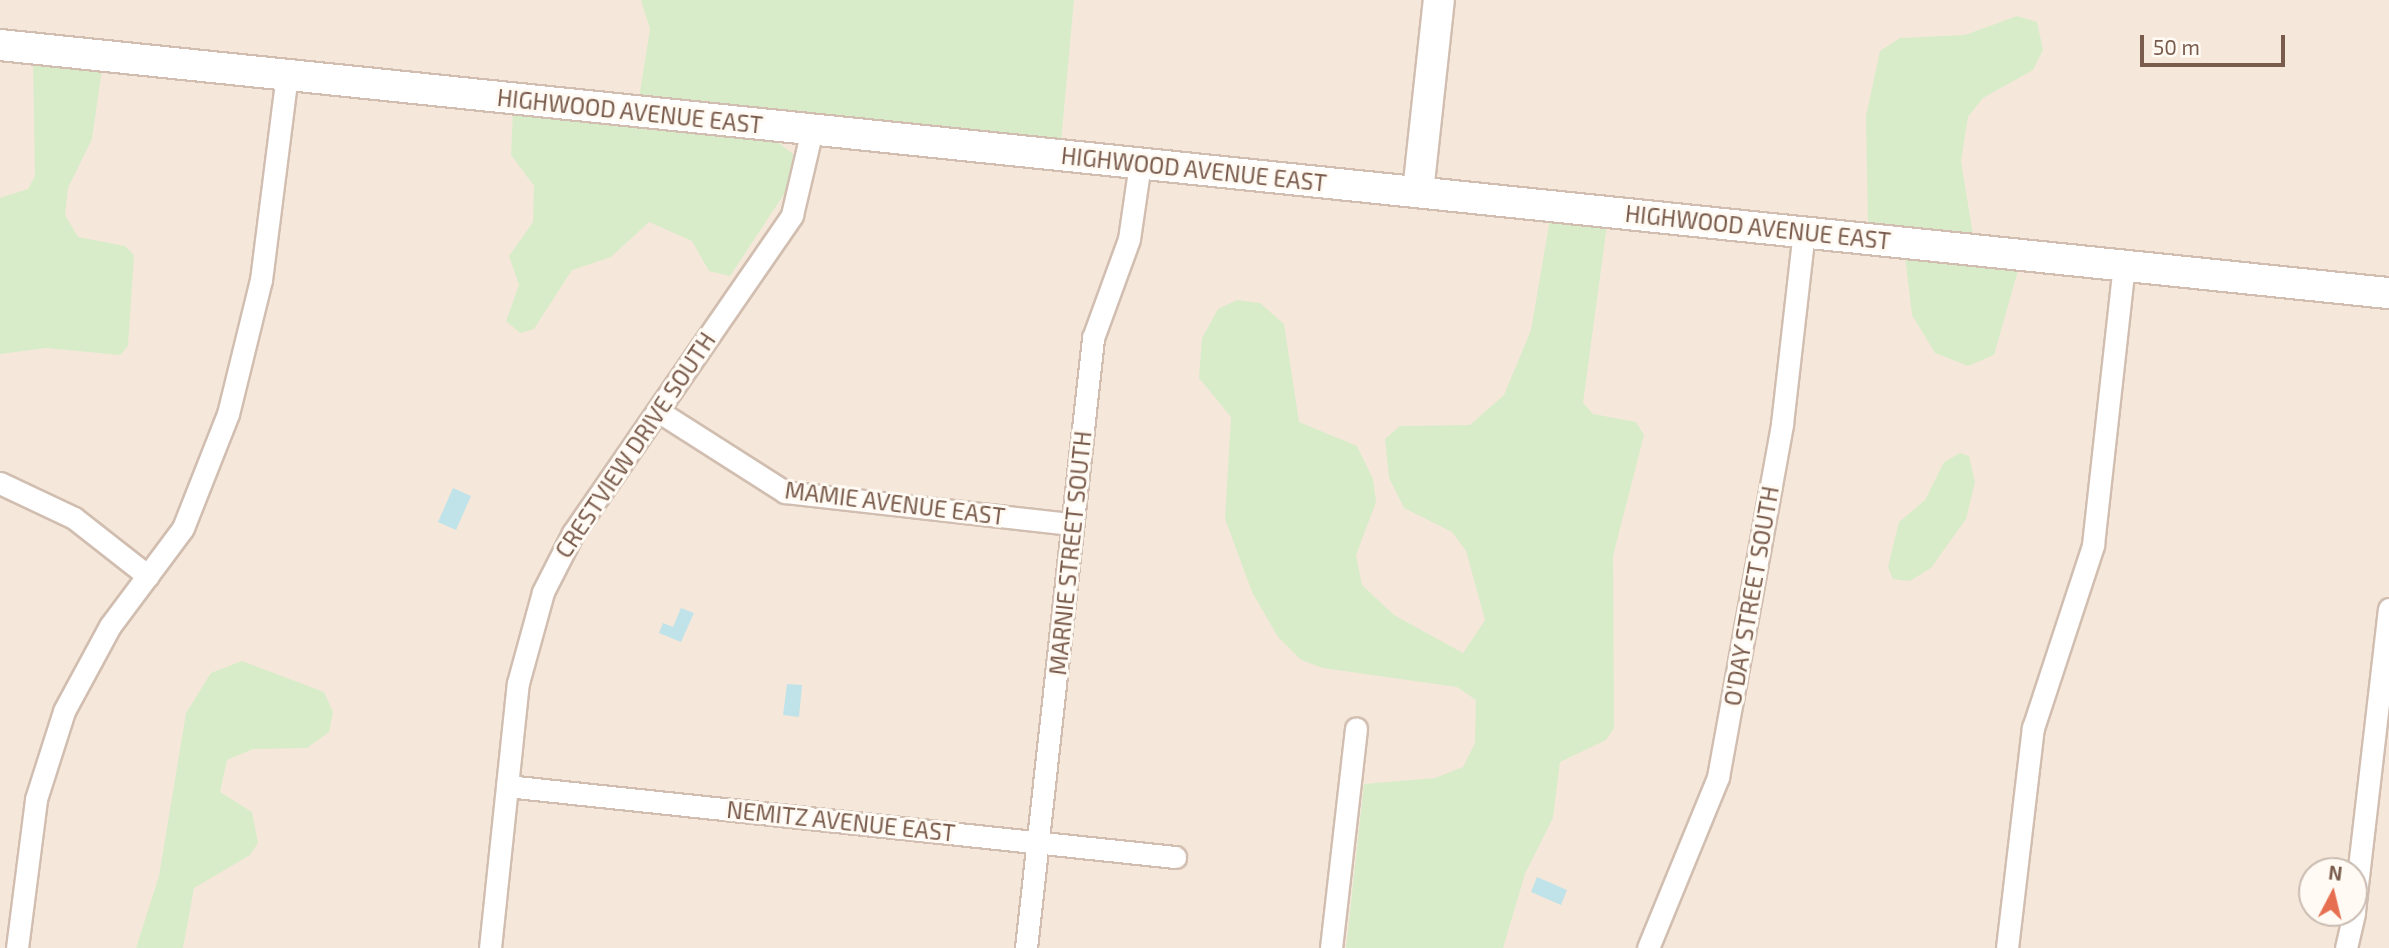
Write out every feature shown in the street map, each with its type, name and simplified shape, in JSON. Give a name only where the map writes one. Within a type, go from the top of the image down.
[{"type":"street","points":[[1418,192],[1440,0]]},
{"type":"street","name":"HIGHWOOD AVENUE EAST","points":[[0,45],[2389,293]]},
{"type":"street","points":[[17,948],[32,820],[52,742],[85,666],[188,520],[237,382],[265,260],[287,75]]},
{"type":"street","name":"CRESTVIEW DRIVE SOUTH","points":[[490,948],[520,674],[543,592],[566,544],[796,209],[813,130]]},
{"type":"street","name":"MARNIE STREET SOUTH","points":[[1026,948],[1094,332],[1129,239],[1140,164]]},
{"type":"street","name":"O'DAY STREET SOUTH","points":[[1648,948],[1718,777],[1782,424],[1804,232]]},
{"type":"street","points":[[2007,948],[2032,728],[2093,545],[2124,266]]},
{"type":"street","name":"MAMIE AVENUE EAST","points":[[658,411],[758,480],[794,494],[1072,524]]},
{"type":"street","points":[[0,483],[74,518],[148,576]]},
{"type":"street","points":[[2360,857],[2389,609]]},
{"type":"street","points":[[1331,948],[1356,728]]},
{"type":"street","name":"NEMITZ AVENUE EAST","points":[[507,786],[1175,857]]},
{"type":"street","points":[[2346,948],[2351,927]]},
{"type":"shaded area","points":[[0,0],[665,0],[653,100],[0,32]]},
{"type":"shaded area","points":[[1067,0],[2389,0],[2389,278],[1052,141]]},
{"type":"shaded area","points":[[0,58],[2389,306],[2389,948],[0,948]]},
{"type":"green space","points":[[641,0],[1074,0],[1061,142],[639,98],[650,29]]},
{"type":"green space","points":[[2017,16],[2037,22],[2043,50],[2033,70],[1983,98],[1968,117],[1961,161],[1973,235],[1868,225],[1866,116],[1880,51],[1900,38],[1965,35]]},
{"type":"green space","points":[[33,62],[102,69],[92,139],[68,188],[65,215],[78,237],[125,246],[134,255],[128,346],[120,355],[46,348],[0,354],[0,198],[28,189],[35,176]]},
{"type":"green space","points":[[513,112],[775,140],[793,154],[790,185],[730,276],[709,271],[692,241],[649,222],[611,257],[572,270],[534,329],[520,333],[506,321],[519,285],[509,256],[533,222],[534,186],[511,155]]},
{"type":"green space","points":[[1550,219],[1607,225],[1583,403],[1593,414],[1636,422],[1644,435],[1613,556],[1614,728],[1606,740],[1560,762],[1553,818],[1525,874],[1503,948],[1346,948],[1364,784],[1435,778],[1463,767],[1475,743],[1476,700],[1457,687],[1323,668],[1301,660],[1278,637],[1252,592],[1225,519],[1231,417],[1199,378],[1202,338],[1218,309],[1237,300],[1260,303],[1284,324],[1299,422],[1357,446],[1373,479],[1376,502],[1356,555],[1362,585],[1394,615],[1463,653],[1485,620],[1466,551],[1452,532],[1404,508],[1389,478],[1385,439],[1400,426],[1470,425],[1504,395],[1531,330]]},
{"type":"green space","points":[[1905,256],[2019,267],[1994,355],[1968,366],[1935,353],[1912,315]]},
{"type":"green space","points":[[1960,453],[1969,456],[1975,482],[1966,519],[1931,568],[1910,581],[1893,579],[1888,567],[1899,522],[1925,500],[1944,462]]},
{"type":"green space","points":[[242,661],[324,692],[333,712],[329,732],[307,748],[253,749],[227,760],[220,792],[252,812],[258,843],[250,855],[194,888],[183,948],[136,948],[159,876],[186,713],[211,673]]},
{"type":"water","points":[[453,488],[471,496],[456,530],[438,522]]},
{"type":"water","points":[[681,608],[694,613],[681,642],[659,633],[663,623],[673,627]]},
{"type":"water","points":[[787,684],[802,685],[799,717],[783,715]]},
{"type":"water","points":[[1537,877],[1567,890],[1561,905],[1531,892]]}]
